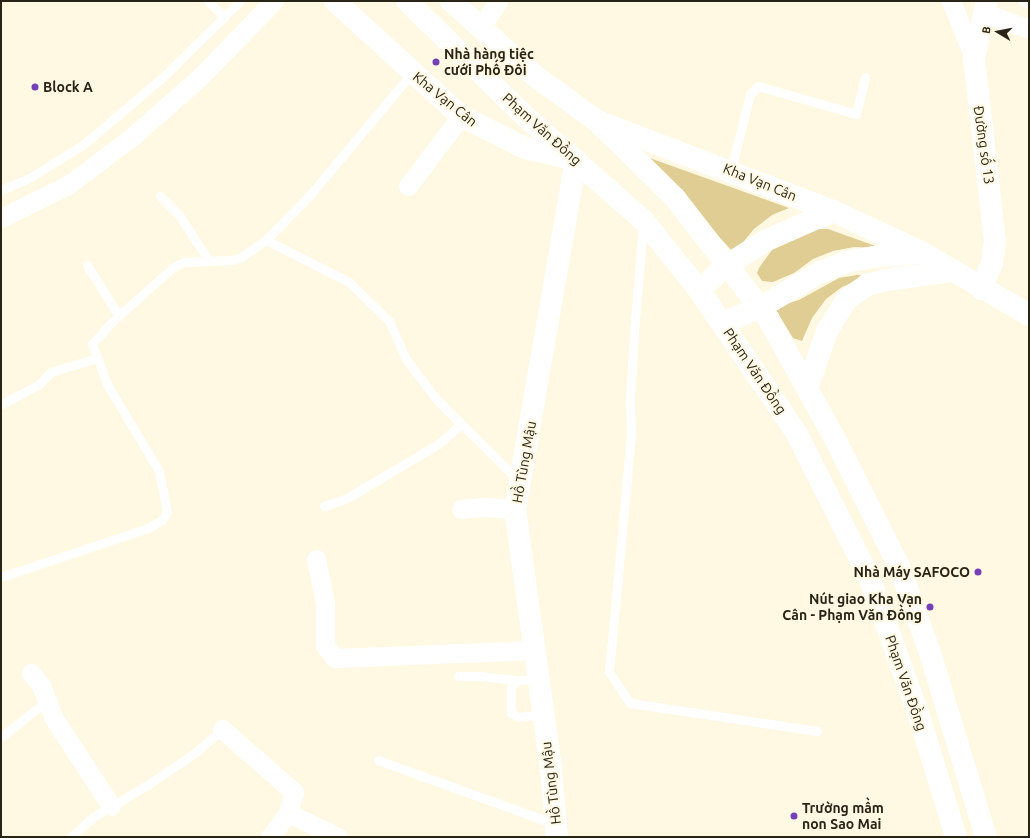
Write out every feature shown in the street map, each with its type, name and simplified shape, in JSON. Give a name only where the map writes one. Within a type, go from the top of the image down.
[{"type":"main road","name":"Kha Vạn Cân","points":[[335,1],[412,73],[461,116],[525,148],[576,160]]},
{"type":"main road","name":"Phạm Văn Đồng","points":[[407,1],[526,117],[644,221],[699,290],[796,432],[869,577],[920,719],[956,837]]},
{"type":"main road","points":[[451,1],[535,76],[596,121],[675,198],[729,264],[761,307],[808,386],[899,566],[930,653],[986,837]]},
{"type":"main road","name":"Đường số 13","points":[[981,289],[992,263],[995,242],[974,58],[985,7]]},
{"type":"main road","name":"Kha Vạn Cân","points":[[596,121],[731,170],[833,211],[923,253],[981,289],[1029,315]]},
{"type":"main road","name":"Hồ Tùng Mậu","points":[[557,831],[542,714],[536,650],[515,509],[576,160]]},
{"type":"main road","name":"Kha Vạn Cân","points":[[699,290],[729,264],[784,231],[833,211]]},
{"type":"main road","points":[[722,323],[761,307],[817,274],[845,262],[874,257],[923,253]]},
{"type":"main road","points":[[808,386],[827,331],[847,299],[867,285],[953,271]]},
{"type":"street","points":[[1,218],[68,185],[133,136],[199,78],[274,1]]},
{"type":"street","points":[[481,28],[498,1]]},
{"type":"street","points":[[951,1],[974,58]]},
{"type":"street","points":[[985,7],[1029,29]]},
{"type":"street","points":[[408,186],[461,116]]},
{"type":"street","points":[[461,509],[486,507],[515,509]]},
{"type":"street","points":[[316,559],[325,603],[325,646],[334,658],[536,650]]},
{"type":"street","points":[[31,673],[41,685],[53,716],[112,806]]},
{"type":"street","points":[[222,729],[292,788],[294,792],[294,799],[288,813],[270,837]]},
{"type":"street","points":[[288,813],[338,837]]},
{"type":"lane","points":[[208,1],[224,17]]},
{"type":"lane","points":[[1,190],[31,176],[84,144],[163,77],[240,1]]},
{"type":"lane","points":[[1022,1],[1029,3]]},
{"type":"lane","points":[[1,578],[148,528],[162,520],[167,512],[159,471],[107,384],[92,344],[119,316],[172,268],[184,262],[241,258],[266,240],[309,196],[412,73]]},
{"type":"lane","points":[[731,170],[750,94],[758,86],[856,114],[865,78]]},
{"type":"lane","points":[[160,196],[179,215],[209,261]]},
{"type":"lane","points":[[644,221],[633,340],[631,435],[609,672],[630,703],[817,731]]},
{"type":"lane","points":[[266,240],[354,287],[389,321],[407,361],[438,401],[520,481]]},
{"type":"lane","points":[[87,265],[119,316]]},
{"type":"lane","points":[[2,404],[38,385],[51,372],[97,358]]},
{"type":"lane","points":[[324,506],[348,498],[437,445],[461,424]]},
{"type":"lane","points":[[458,676],[539,680]]},
{"type":"lane","points":[[517,680],[511,687],[511,713],[519,717],[542,714]]},
{"type":"lane","points":[[1,737],[47,701]]},
{"type":"lane","points":[[71,837],[93,817],[178,764],[222,729]]},
{"type":"lane","points":[[378,760],[557,831]]},
{"type":"shaded area","points":[[644,156],[789,208],[772,215],[754,229],[734,253]]},
{"type":"shaded area","points":[[808,229],[828,229],[881,248],[854,247],[833,251],[813,259],[794,273],[773,282],[762,281],[757,273],[772,250],[787,238]]},
{"type":"shaded area","points":[[857,275],[868,276],[842,287],[826,299],[812,318],[802,341],[793,338],[774,307],[799,300],[839,278]]},
{"type":"place","name":"Nhà hàng tiệc cưới Phố Đôi","points":[[436,62]]},
{"type":"place","name":"Block A","points":[[35,87]]},
{"type":"place","name":"Nhà Máy SAFOCO","points":[[978,572]]},
{"type":"place","name":"Nút giao Kha Vạn Cân - Phạm Văn Đồng","points":[[930,607]]},
{"type":"place","name":"Trường mầm non Sao Mai","points":[[794,816]]}]
